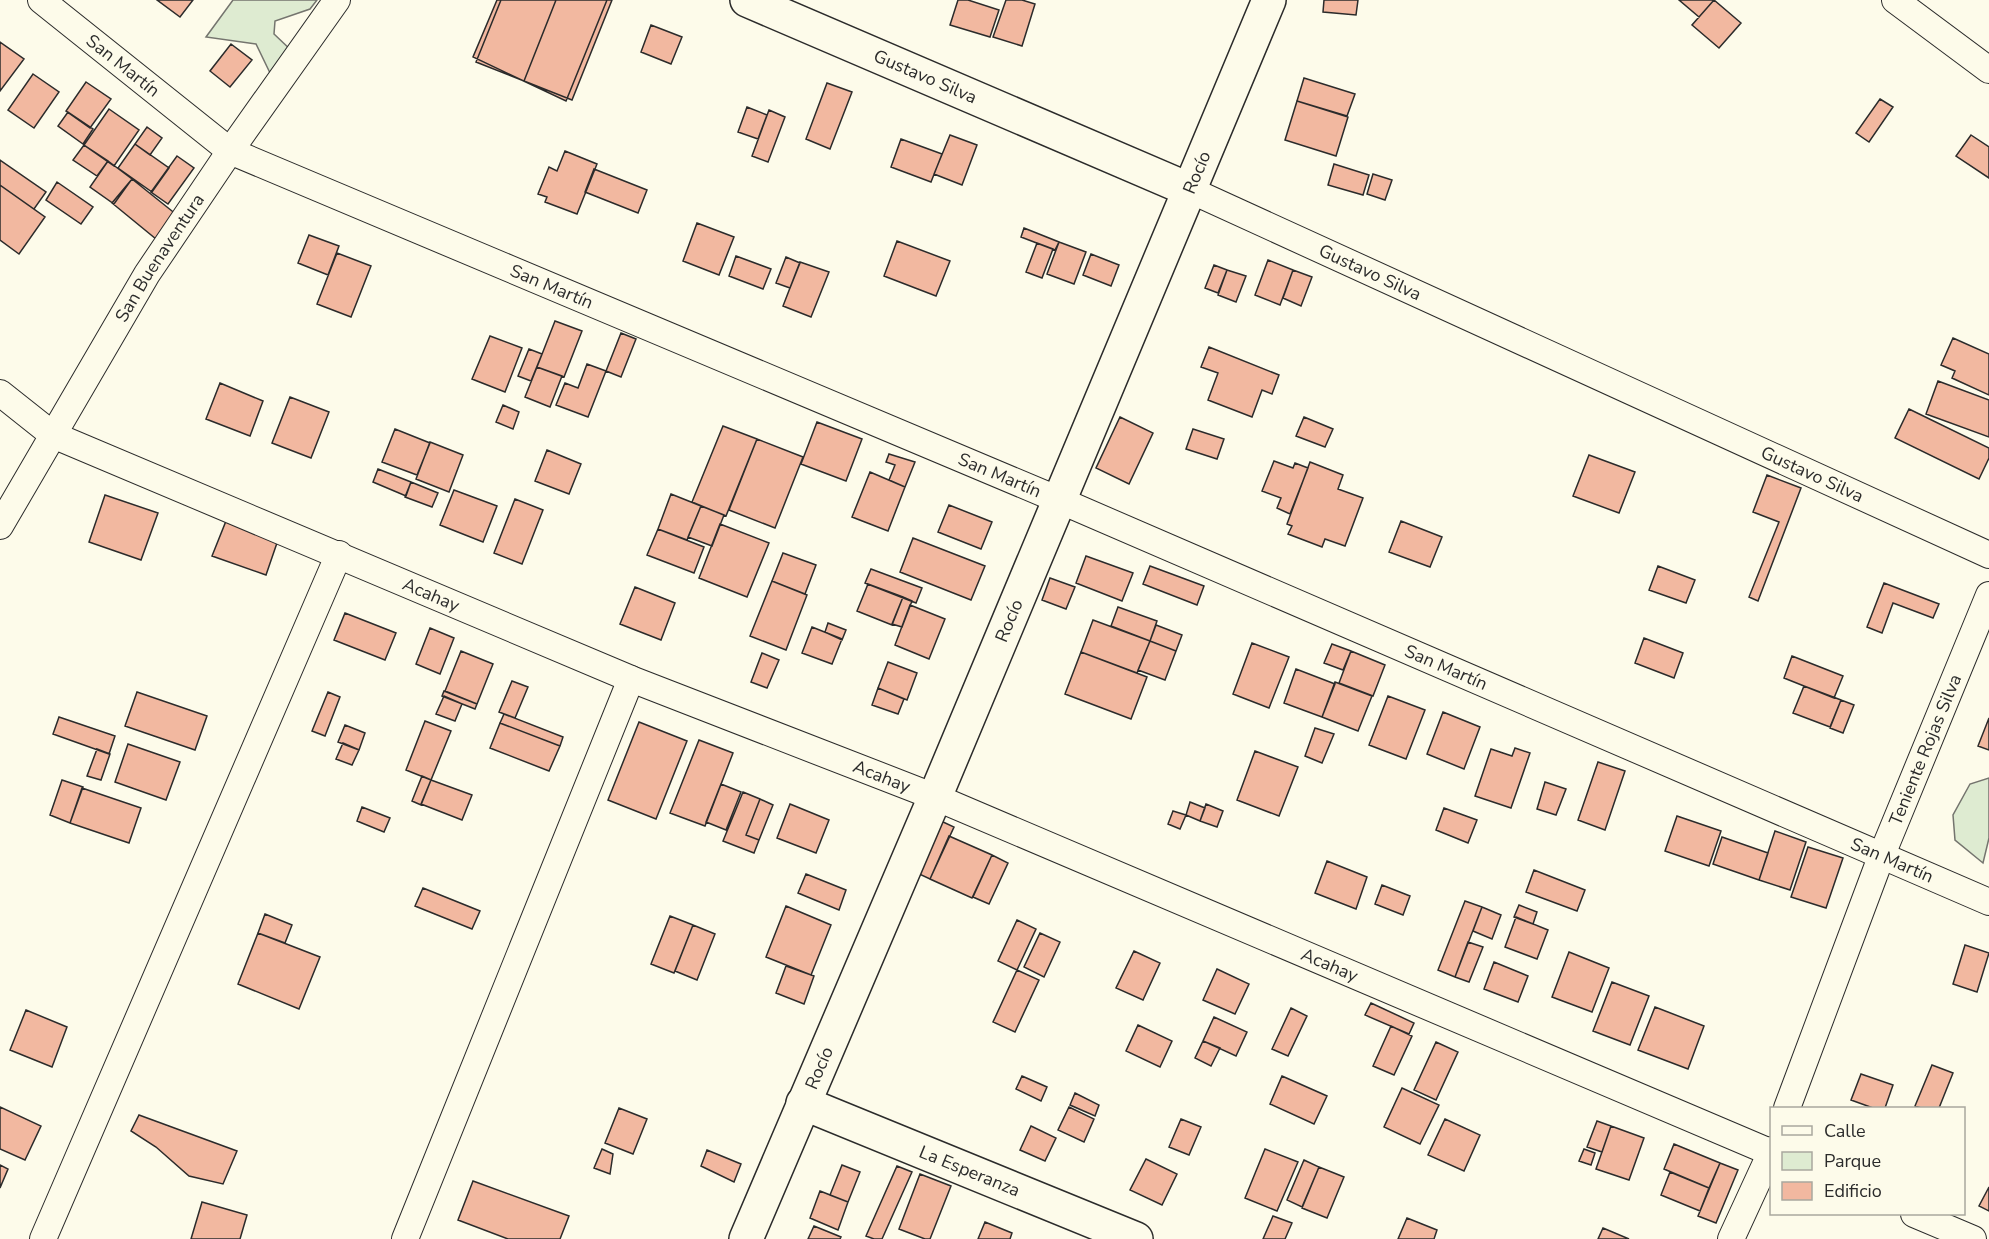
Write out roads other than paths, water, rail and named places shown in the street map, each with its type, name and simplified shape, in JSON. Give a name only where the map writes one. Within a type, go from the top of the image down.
[{"type":"main road","name":"Gustavo Silva","points":[[747,0],[1190,190]]},
{"type":"main road","name":"Rocío","points":[[746,1239],[935,797],[1269,0]]},
{"type":"main road","name":"La Esperanza","points":[[803,1103],[1137,1239]]},
{"type":"street","name":"San Martín","points":[[41,0],[230,151],[1059,500],[1989,902]]},
{"type":"street","name":"San Buenaventura","points":[[0,526],[147,274],[230,151],[337,0]]},
{"type":"street","points":[[1895,0],[1922,8],[1989,70]]},
{"type":"street","name":"Gustavo Silva","points":[[1190,190],[1989,555]]},
{"type":"street","name":"Acahay","points":[[0,393],[53,435],[631,680],[935,797],[1770,1152]]},
{"type":"street","points":[[44,1239],[339,555]]},
{"type":"street","name":"Teniente Rojas Silva","points":[[1787,1107],[1881,857],[1989,595]]},
{"type":"street","points":[[405,1239],[631,680]]},
{"type":"street","points":[[1731,1239],[1770,1154]]},
{"type":"street","points":[[1916,1215],[1973,1239]]}]
